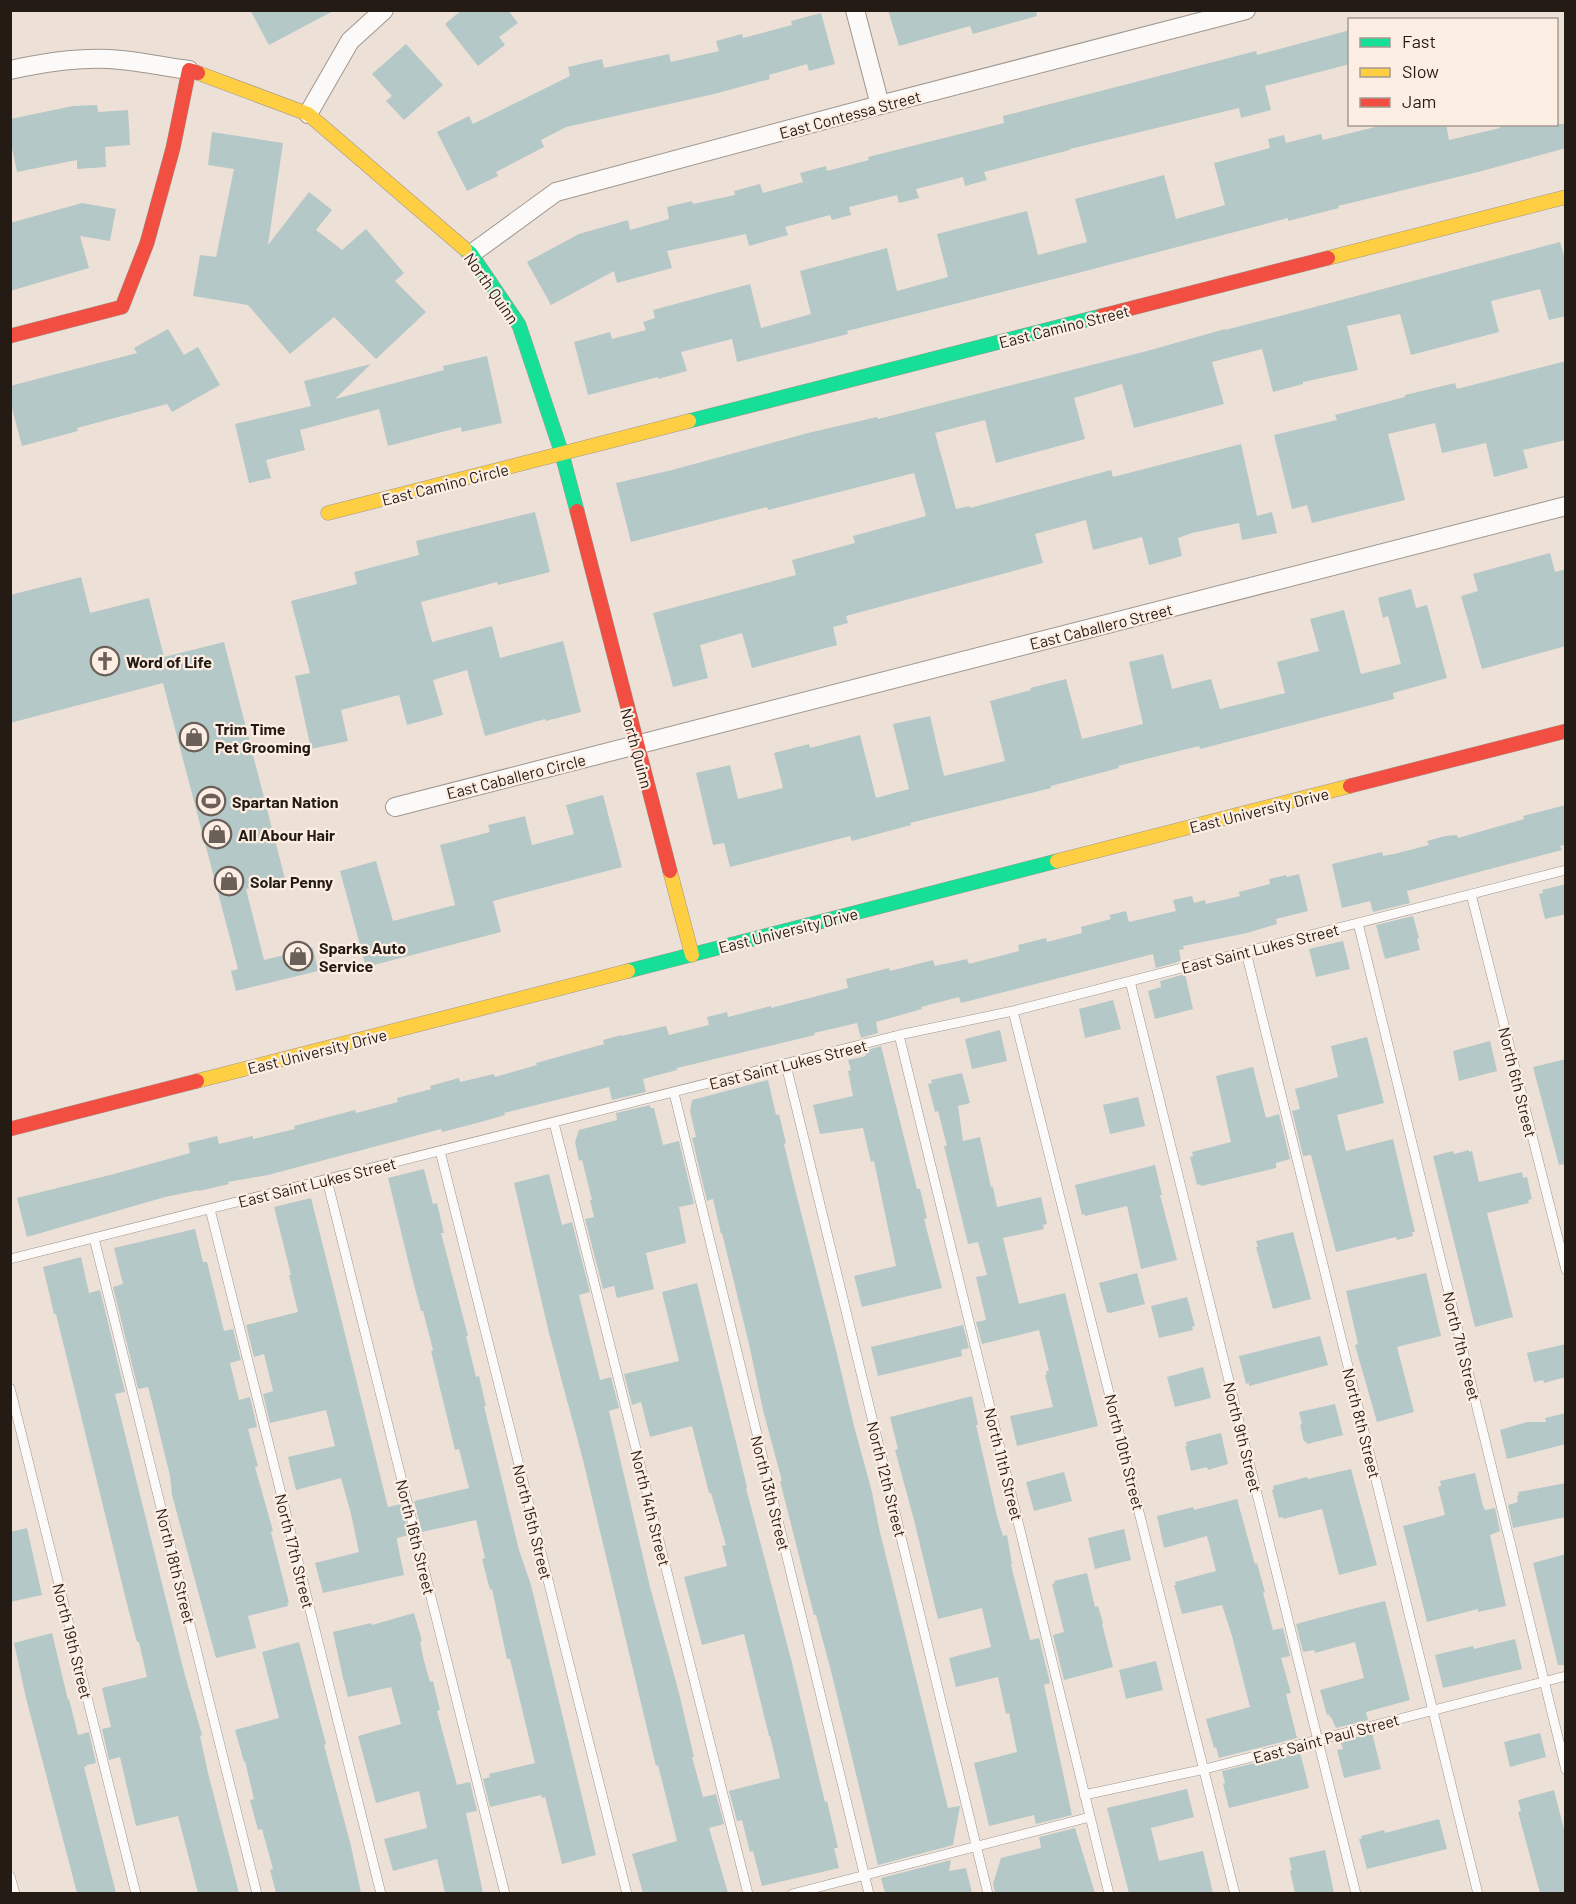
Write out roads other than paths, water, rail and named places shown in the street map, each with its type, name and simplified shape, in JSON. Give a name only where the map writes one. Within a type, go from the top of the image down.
[{"type":"street","points":[[308,114],[350,40],[384,10]]},
{"type":"street","points":[[855,10],[880,105]]},
{"type":"street","name":"East Contessa Street","points":[[471,254],[556,192],[1246,10]]},
{"type":"street","points":[[10,70],[80,60],[119,60],[189,70],[173,148],[147,243],[122,307],[10,336]]},
{"type":"street","name":"North Quinn","points":[[189,70],[308,114],[471,254],[519,325],[562,454],[692,955]]},
{"type":"street","name":"East Camino Street","points":[[562,454],[1566,197]]},
{"type":"street","name":"East Camino Circle","points":[[328,513],[562,454]]},
{"type":"street","name":"East Caballero Street","points":[[636,745],[1566,506]]},
{"type":"street","name":"East University Drive","points":[[10,1130],[1566,731]]},
{"type":"street","name":"East Caballero Circle","points":[[395,807],[636,745]]},
{"type":"lane","name":"East Saint Lukes Street","points":[[10,1259],[899,1035],[1013,1011],[1566,870]]},
{"type":"lane","name":"North 6th Street","points":[[1471,894],[1566,1270]]},
{"type":"lane","name":"North 7th Street","points":[[1358,923],[1566,1770]]},
{"type":"lane","name":"North 8th Street","points":[[1246,952],[1478,1893]]},
{"type":"lane","name":"North 9th Street","points":[[1131,981],[1356,1893]]},
{"type":"lane","name":"North 10th Street","points":[[1013,1011],[1235,1893]]},
{"type":"lane","name":"North 11th Street","points":[[899,1035],[1109,1893]]},
{"type":"lane","name":"North 12th Street","points":[[786,1065],[988,1893]]},
{"type":"lane","name":"North 13th Street","points":[[674,1093],[869,1893]]},
{"type":"lane","name":"North 14th Street","points":[[554,1123],[748,1893]]},
{"type":"lane","name":"North 15th Street","points":[[440,1151],[627,1893]]},
{"type":"lane","name":"North 16th Street","points":[[327,1180],[505,1893]]},
{"type":"lane","name":"North 17th Street","points":[[210,1209],[381,1893]]},
{"type":"lane","name":"North 18th Street","points":[[94,1238],[257,1893]]},
{"type":"lane","name":"North 19th Street","points":[[10,1388],[136,1893]]},
{"type":"lane","name":"East Saint Paul Street","points":[[1084,1795],[1205,1769],[1566,1676]]},
{"type":"lane","points":[[792,1893],[1090,1818]]},
{"type":"lane","points":[[10,1876],[15,1893]]},
{"type":"place","name":"Word of Life","points":[[105,661]]},
{"type":"place","name":"Trim Time Pet Grooming","points":[[194,737]]},
{"type":"place","name":"Spartan Nation","points":[[211,801]]},
{"type":"place","name":"All Abour Hair","points":[[217,834]]},
{"type":"place","name":"Solar Penny","points":[[229,881]]},
{"type":"place","name":"Sparks Auto Service","points":[[298,956]]}]
